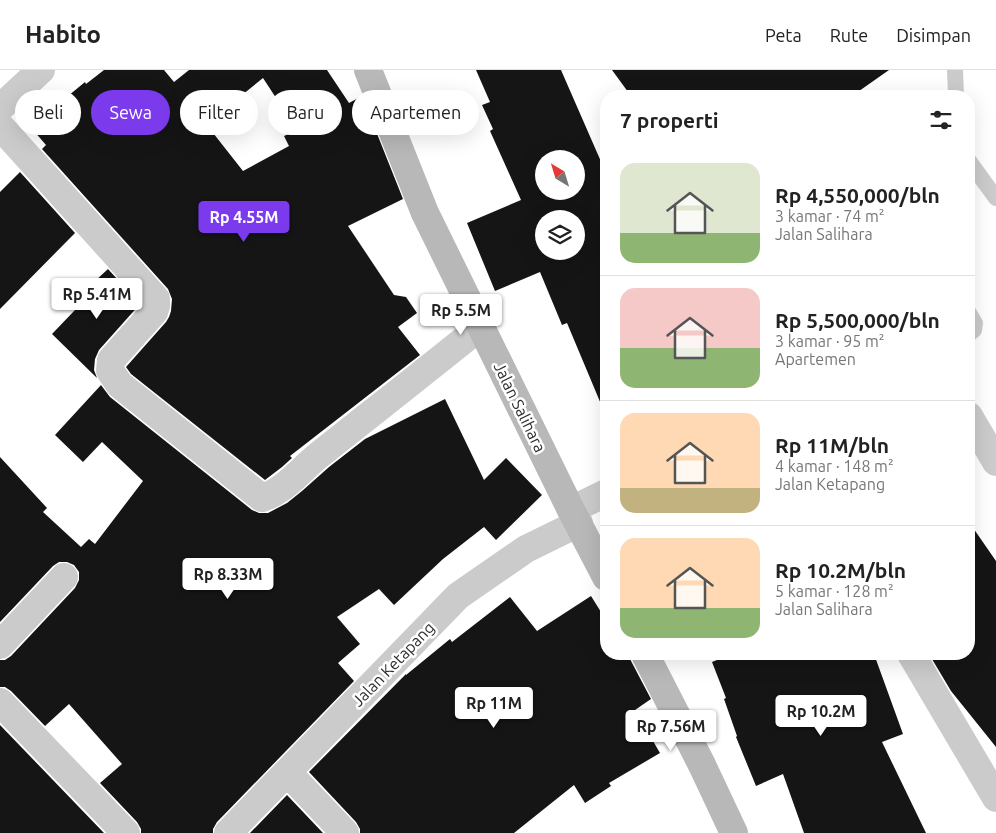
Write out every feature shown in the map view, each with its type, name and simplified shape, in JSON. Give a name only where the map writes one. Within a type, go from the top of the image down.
[{"type":"street","points":[[5,94],[41,70]]},
{"type":"street","name":"Jalan Salihara","points":[[368,70],[424,213],[600,565]]},
{"type":"street","points":[[0,126],[156,299],[154,312],[111,360],[110,371],[120,385],[262,498],[285,485],[317,457],[480,328]]},
{"type":"street","points":[[975,426],[996,462]]},
{"type":"street","name":"Jalan Ketapang","points":[[228,833],[458,596],[575,517],[600,497]]},
{"type":"street","points":[[0,645],[64,577]]},
{"type":"street","points":[[648,660],[702,765],[734,833]]},
{"type":"street","points":[[915,660],[996,798]]},
{"type":"street","points":[[0,702],[126,833]]},
{"type":"street","points":[[288,773],[344,833]]},
{"type":"lane","points":[[954,70],[956,90]]},
{"type":"lane","points":[[975,169],[996,198]]},
{"type":"building","points":[[104,70],[164,70],[174,82],[189,70],[327,70],[340,90],[271,90],[263,78],[248,90],[180,90],[180,135],[215,135],[243,171],[289,146],[284,136],[286,135],[342,135],[342,92],[349,103],[352,101],[352,135],[378,135],[403,199],[348,226],[394,295],[406,297],[417,313],[398,327],[420,355],[290,456],[292,458],[265,480],[131,374],[126,367],[166,322],[171,311],[172,299],[168,289],[42,149],[46,145],[37,135],[81,135],[81,90],[75,90],[85,82],[86,84]]},
{"type":"building","points":[[476,70],[561,70],[600,159],[600,402],[567,323],[562,325],[540,272],[495,291],[467,223],[521,200],[490,131],[493,129],[482,105],[490,102]]},
{"type":"building","points":[[612,70],[889,70],[861,90],[627,90]]},
{"type":"building","points":[[20,172],[75,233],[0,309],[0,192]]},
{"type":"building","points":[[108,269],[140,304],[99,350],[95,359],[94,370],[97,378],[52,334],[98,286],[94,282]]},
{"type":"building","points":[[101,385],[110,397],[252,510],[259,513],[268,513],[287,503],[365,439],[445,399],[484,480],[506,458],[542,495],[496,540],[484,527],[443,559],[394,605],[379,589],[337,617],[360,644],[338,663],[354,681],[217,822],[213,833],[141,833],[137,822],[100,783],[122,764],[69,704],[45,726],[11,691],[5,687],[0,687],[0,660],[5,660],[11,656],[75,588],[79,580],[79,572],[74,565],[67,562],[59,562],[0,622],[0,457],[47,508],[43,512],[81,547],[89,539],[95,544],[143,481],[102,442],[83,462],[55,435]]},
{"type":"building","points":[[975,531],[996,561],[996,747],[951,691],[933,660],[975,660]]},
{"type":"building","points":[[591,596],[600,610],[600,660],[631,660],[651,699],[635,710],[660,753],[609,783],[611,786],[585,803],[574,785],[514,833],[360,833],[356,822],[309,772],[406,674],[450,639],[452,642],[510,597],[537,631]]},
{"type":"building","points":[[717,660],[876,660],[903,734],[882,742],[926,833],[804,833],[783,774],[756,786],[736,737],[724,699],[726,698],[712,662]]},
{"type":"building","points":[[0,725],[104,833],[0,833]]},
{"type":"building","points":[[287,795],[323,833],[250,833]]}]
